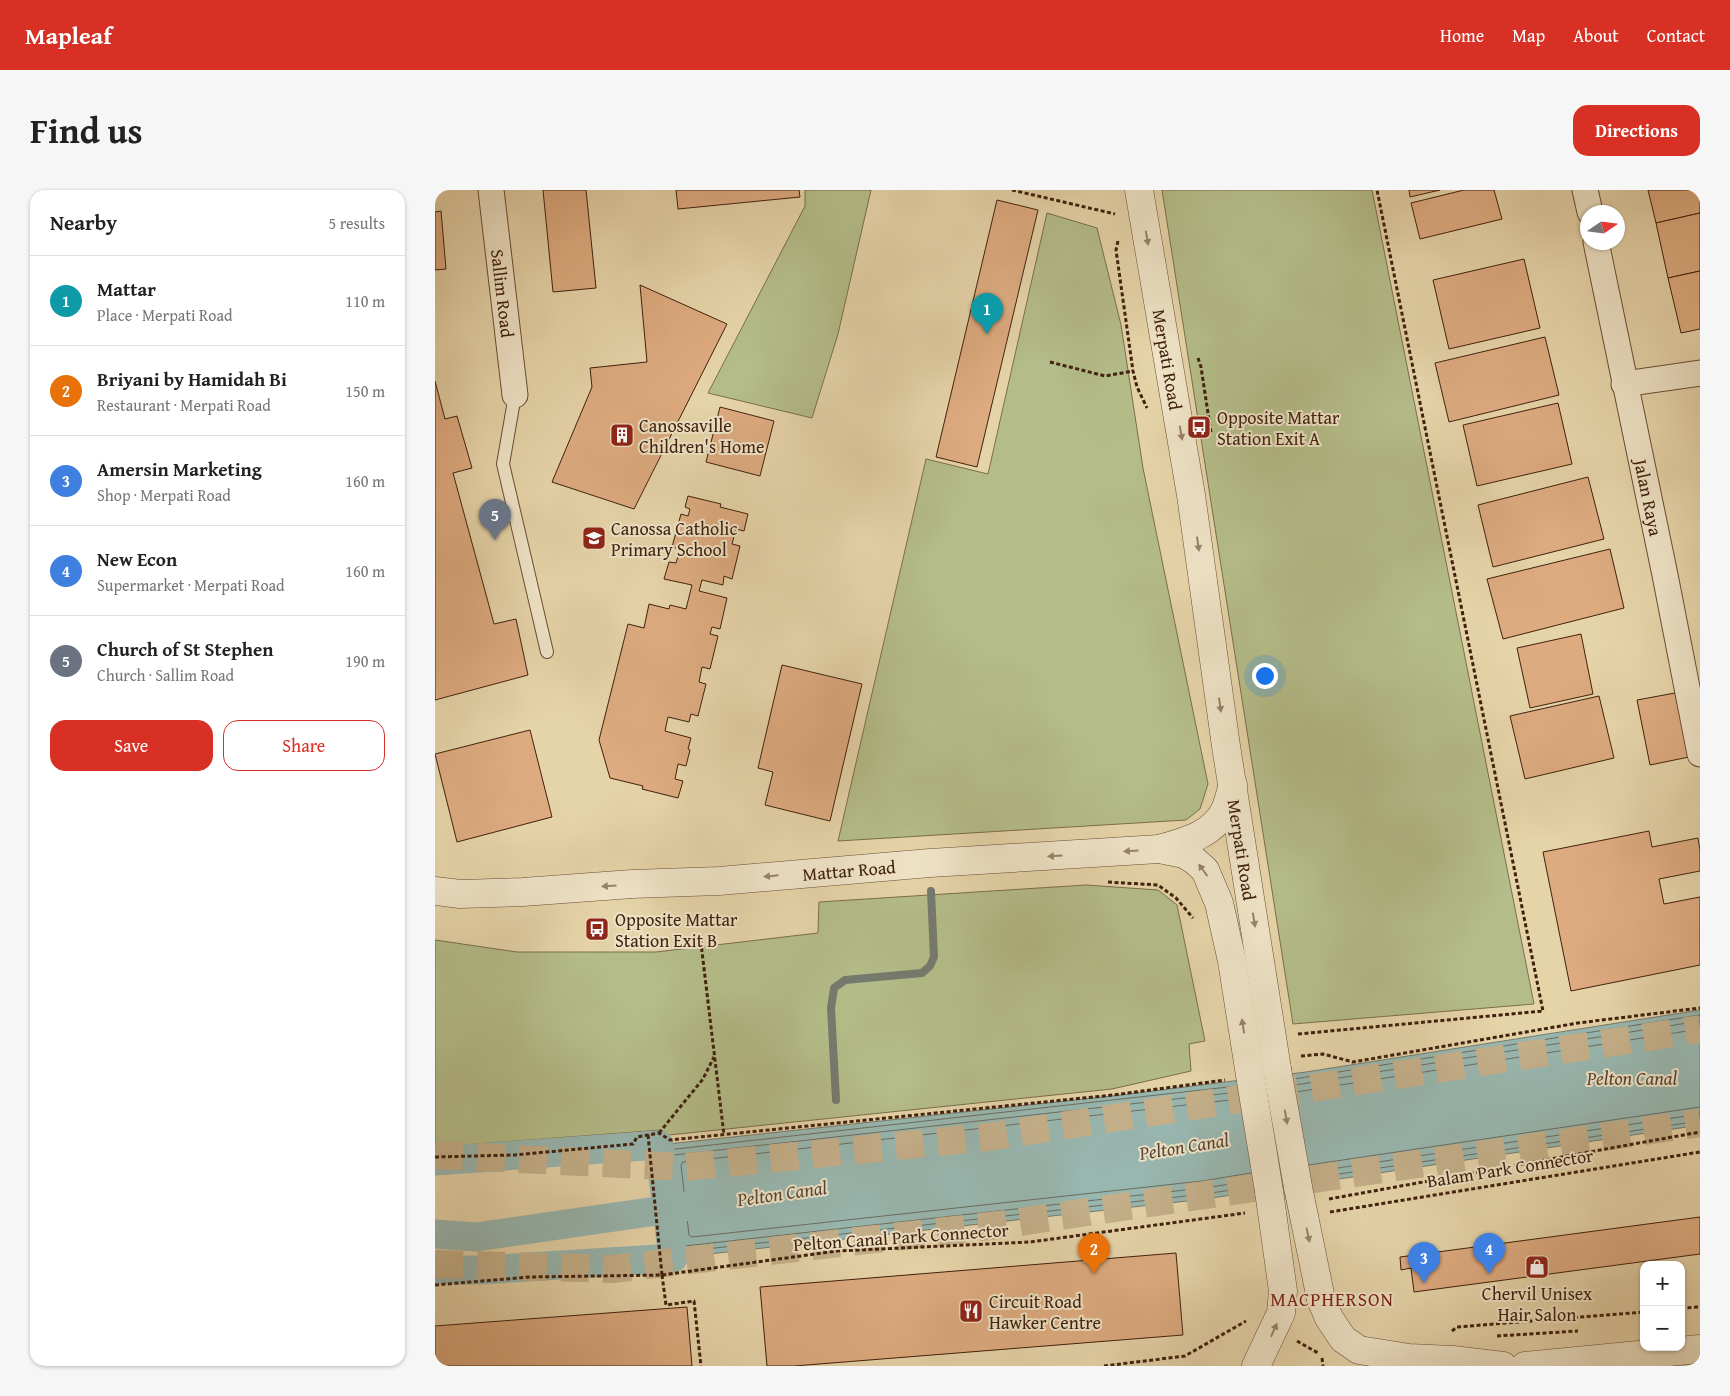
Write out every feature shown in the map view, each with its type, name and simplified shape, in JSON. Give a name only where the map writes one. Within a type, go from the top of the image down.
[{"type":"street","name":"Sallim Road","points":[[491,190],[515,395]]},
{"type":"street","name":"Merpati Road","points":[[1139,190],[1191,495],[1233,786],[1287,1062],[1298,1187],[1321,1299],[1329,1318],[1343,1339],[1359,1350],[1409,1358],[1453,1360],[1503,1366]]},
{"type":"street","points":[[1585,190],[1588,205]]},
{"type":"street","name":"Jalan Raya","points":[[1598,250],[1700,754]]},
{"type":"street","points":[[1624,384],[1700,373]]},
{"type":"street","name":"Mattar Road","points":[[435,891],[460,894],[523,892],[632,884],[719,881],[930,863],[1159,849],[1188,840],[1204,833],[1215,825],[1224,812],[1233,786]]},
{"type":"street","name":"Merpati Road","points":[[1159,849],[1184,854],[1205,870],[1219,903],[1232,961],[1283,1291],[1281,1313],[1257,1366]]},
{"type":"street","points":[[1525,1366],[1700,1349]]},
{"type":"lane","points":[[515,395],[503,464],[547,652]]},
{"type":"path","points":[[1012,190],[1123,216]]},
{"type":"path","points":[[1291,1034],[1543,1011],[1377,190]]},
{"type":"path","points":[[1120,233],[1116,250],[1133,371],[1137,387],[1148,411]]},
{"type":"path","points":[[1050,362],[1105,376],[1133,371]]},
{"type":"path","points":[[1104,882],[1158,885],[1176,898],[1193,919]]},
{"type":"path","points":[[700,935],[724,1135]]},
{"type":"path","points":[[1287,1062],[1323,1054],[1353,1062],[1579,1023],[1700,1008]]},
{"type":"path","points":[[435,1157],[514,1154],[633,1144],[637,1137],[659,1133],[703,1079],[715,1056]]},
{"type":"path","points":[[659,1133],[670,1140],[1113,1095],[1225,1080],[1224,1071]]},
{"type":"path","points":[[1321,1200],[1700,1132]]},
{"type":"path","points":[[648,1135],[665,1305],[694,1301],[701,1366]]},
{"type":"path","name":"Balam Park Connector","points":[[1325,1213],[1700,1152]]},
{"type":"path","name":"Pelton Canal Park Connector","points":[[435,1284],[530,1277],[662,1275],[837,1251],[1030,1242],[1249,1212]]},
{"type":"path","points":[[1685,1308],[1700,1307]]},
{"type":"path","points":[[1450,1333],[1457,1327],[1640,1312]]},
{"type":"path","points":[[1104,1366],[1185,1356],[1253,1317]]},
{"type":"path","points":[[1491,1336],[1586,1330]]},
{"type":"green space","points":[[805,190],[871,190],[838,334],[812,418],[708,393],[805,206]]},
{"type":"green space","points":[[1162,190],[1372,190],[1534,1004],[1293,1024]]},
{"type":"green space","points":[[1047,213],[1097,228],[1121,325],[1143,468],[1208,784],[1200,809],[1186,820],[838,841],[926,459],[988,474]]},
{"type":"green space","points":[[1086,885],[1158,890],[1177,905],[1205,1041],[1189,1044],[1191,1071],[1112,1089],[669,1135],[661,1130],[435,1146],[435,940],[517,952],[656,952],[818,933],[819,902]]},
{"type":"water","name":"Pelton Canal","points":[[1700,1010],[1700,1125],[1205,1199],[673,1258],[659,1145],[1121,1095],[1306,1072]]},
{"type":"building","points":[[543,190],[586,190],[596,288],[553,292]]},
{"type":"building","points":[[676,190],[799,190],[800,197],[678,209]]},
{"type":"building","points":[[1409,190],[1440,190],[1410,197]]},
{"type":"building","points":[[1464,190],[1494,190],[1502,219],[1420,239],[1411,203]]},
{"type":"building","points":[[1648,190],[1700,190],[1700,213],[1656,223]]},
{"type":"building","points":[[997,200],[1038,210],[977,467],[936,457]]},
{"type":"building","points":[[441,211],[446,269],[435,270],[435,212]]},
{"type":"building","points":[[1700,213],[1700,271],[1668,278],[1656,223]]},
{"type":"building","points":[[1524,259],[1540,328],[1449,349],[1433,280]]},
{"type":"building","points":[[1700,271],[1700,329],[1681,333],[1668,278]]},
{"type":"building","name":"Canossaville Children's Home","points":[[640,285],[727,324],[634,509],[552,482],[592,387],[590,368],[647,362]]},
{"type":"building","points":[[1545,337],[1559,395],[1449,422],[1435,363]]},
{"type":"building","points":[[435,381],[445,419],[457,416],[472,468],[453,473],[494,624],[516,619],[528,675],[435,700]]},
{"type":"building","points":[[1558,403],[1572,464],[1477,486],[1463,425]]},
{"type":"building","points":[[720,407],[774,421],[760,476],[706,462]]},
{"type":"building","points":[[1588,477],[1604,539],[1493,567],[1478,505]]},
{"type":"building","points":[[688,496],[721,504],[720,507],[748,514],[744,531],[736,529],[732,544],[740,546],[732,579],[724,576],[723,585],[702,580],[699,591],[727,598],[720,629],[712,627],[710,634],[718,636],[710,669],[702,667],[699,682],[706,684],[698,716],[691,714],[689,722],[668,717],[665,731],[691,738],[686,766],[678,764],[675,779],[683,781],[678,798],[642,789],[643,786],[610,778],[599,740],[628,624],[644,628],[649,604],[669,609],[670,605],[686,609],[692,585],[664,579],[669,562],[676,563],[680,549],[672,547],[681,514],[688,516],[690,509],[685,507]]},
{"type":"building","points":[[1610,549],[1624,608],[1503,639],[1487,579]]},
{"type":"building","points":[[1581,634],[1593,694],[1530,708],[1517,648]]},
{"type":"building","points":[[782,665],[862,684],[830,821],[765,805],[773,772],[758,768]]},
{"type":"building","points":[[1675,693],[1689,757],[1650,765],[1637,700]]},
{"type":"building","points":[[1599,696],[1614,758],[1525,779],[1510,716]]},
{"type":"building","points":[[530,730],[552,817],[457,842],[435,754]]},
{"type":"building","points":[[1649,831],[1652,847],[1698,838],[1700,871],[1659,879],[1664,904],[1700,897],[1700,965],[1571,991],[1543,852]]},
{"type":"building","points":[[1700,1217],[1700,1254],[1414,1292],[1411,1268],[1401,1270],[1400,1257]]},
{"type":"building","name":"Circuit Road Hawker Centre","points":[[1176,1253],[1183,1335],[794,1366],[767,1366],[760,1287]]},
{"type":"building","points":[[687,1307],[692,1366],[435,1366],[435,1326]]},
{"type":"waterway","points":[[836,1100],[831,1008],[834,988],[845,980],[922,973],[930,966],[934,957],[931,891]]},
{"type":"waterway","name":"Pelton Canal","points":[[435,1161],[659,1145],[673,1258],[481,1270],[435,1270]]},
{"type":"waterway","name":"Pelton Canal","points":[[435,1234],[476,1237],[705,1204]]},
{"type":"tunnel","points":[[435,1155],[685,1167],[988,1137],[1700,1029]]},
{"type":"tunnel","points":[[435,1264],[613,1269],[998,1225],[1700,1123]]},
{"type":"place","name":"Mattar","points":[[987,334]]},
{"type":"place","name":"Opposite Mattar Station Exit A","points":[[1199,427]]},
{"type":"place","name":"Canossaville Children's Home","points":[[622,435]]},
{"type":"place","name":"Canossa Catholic Primary School","points":[[594,538]]},
{"type":"place","name":"Church of St Stephen","points":[[495,540]]},
{"type":"place","name":"Opposite Mattar Station Exit B","points":[[597,929]]},
{"type":"place","name":"Chervil Unisex Hair Salon","points":[[1537,1267]]},
{"type":"place","name":"Briyani by Hamidah Bi","points":[[1094,1274]]},
{"type":"place","name":"New Econ","points":[[1489,1274]]},
{"type":"place","name":"Amersin Marketing","points":[[1424,1283]]},
{"type":"place","name":"Circuit Road Hawker Centre","points":[[971,1311]]},
{"type":"district","name":"MACPHERSON","points":[[1332,1299]]}]
